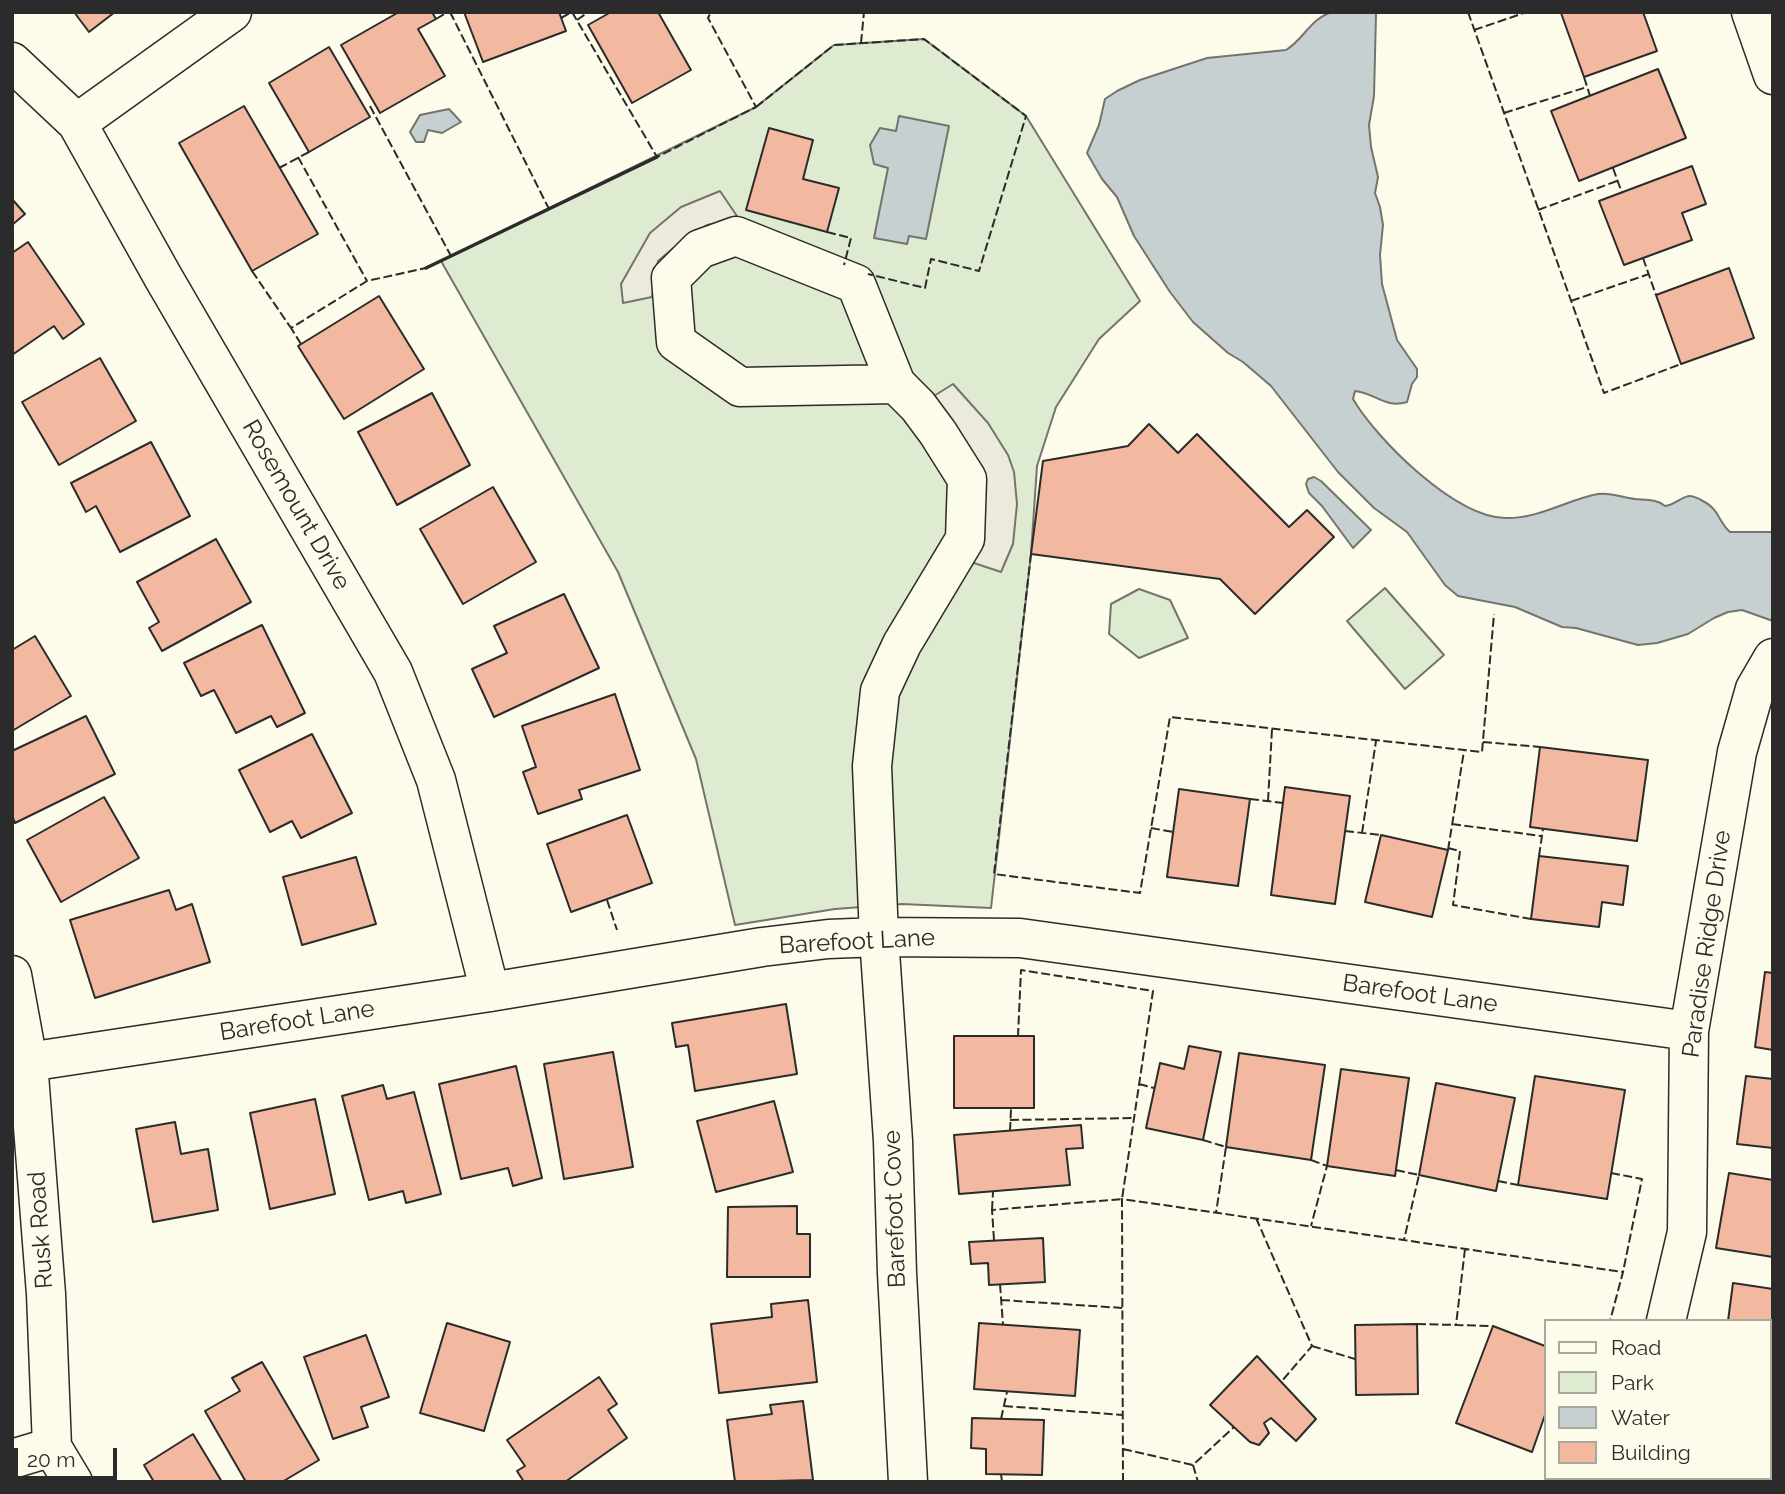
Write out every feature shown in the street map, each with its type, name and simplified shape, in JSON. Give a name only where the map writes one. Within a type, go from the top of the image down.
[{"type":"street","points":[[77,123],[232,12]]},
{"type":"street","points":[[1751,12],[1773,75]]},
{"type":"street","name":"Rosemount Drive","points":[[12,62],[77,123],[393,672],[436,780],[490,992]]},
{"type":"street","points":[[736,236],[856,284],[896,384],[740,387],[676,342],[671,278],[700,250],[736,236]]},
{"type":"street","name":"Barefoot Cove","points":[[896,384],[925,415],[967,479],[965,539],[902,644],[880,691],[872,766],[879,937],[893,1141],[908,1482]]},
{"type":"street","name":"Paradise Ridge Drive","points":[[1666,1319],[1687,1232],[1689,1031],[1737,752],[1764,673]]},
{"type":"street","name":"Barefoot Lane","points":[[28,1062],[490,992],[762,947],[828,939],[879,937],[1020,938],[1689,1031]]},
{"type":"street","name":"Rusk Road","points":[[12,975],[28,1062],[46,1294],[52,1447],[73,1482]]},
{"type":"street","points":[[12,1459],[52,1447]]},
{"type":"green space","points":[[924,39],[1026,116],[1140,301],[1099,339],[1056,407],[1037,466],[1031,554],[991,908],[902,904],[835,909],[735,925],[696,759],[618,572],[441,261],[756,107],[834,45]]},
{"type":"green space","points":[[1385,588],[1444,655],[1405,689],[1347,621]]},
{"type":"green space","points":[[1139,589],[1170,600],[1188,638],[1139,658],[1109,634],[1111,604]]},
{"type":"shaded area","points":[[720,191],[741,222],[707,225],[683,240],[658,261],[652,297],[623,303],[621,284],[650,233],[681,207]]},
{"type":"shaded area","points":[[953,384],[988,423],[1008,455],[1014,472],[1017,504],[1013,544],[1001,572],[974,563],[949,477],[918,406]]},
{"type":"water","points":[[1332,12],[1376,14],[1374,96],[1369,125],[1378,177],[1375,193],[1383,225],[1380,255],[1382,284],[1397,340],[1417,369],[1417,377],[1407,402],[1393,404],[1355,391],[1353,399],[1364,416],[1419,474],[1464,505],[1485,514],[1505,518],[1529,516],[1598,494],[1651,500],[1665,506],[1691,496],[1712,507],[1730,532],[1771,532],[1773,621],[1742,610],[1728,612],[1688,634],[1657,643],[1638,645],[1576,628],[1562,627],[1515,607],[1458,596],[1445,585],[1407,532],[1374,508],[1338,472],[1271,386],[1193,322],[1170,292],[1134,236],[1117,197],[1102,179],[1087,153],[1099,125],[1105,99],[1140,80],[1207,58],[1286,50],[1318,19]]},
{"type":"water","points":[[449,109],[461,122],[442,133],[428,130],[424,142],[416,142],[410,132],[420,115]]},
{"type":"water","points":[[899,116],[949,126],[926,239],[909,236],[907,244],[874,238],[888,168],[874,164],[870,145],[880,128],[896,131]]},
{"type":"water","points":[[1314,477],[1371,530],[1353,548],[1309,493],[1306,484],[1308,479]]},
{"type":"building","points":[[74,12],[115,12],[89,32]]},
{"type":"building","points":[[399,12],[432,12],[436,19],[418,29],[445,76],[380,113],[341,45]]},
{"type":"building","points":[[464,12],[559,12],[566,31],[483,62]]},
{"type":"building","points":[[611,12],[658,12],[691,70],[632,103],[588,25]]},
{"type":"building","points":[[1643,12],[1657,51],[1584,77],[1561,13]]},
{"type":"building","points":[[329,47],[370,117],[309,152],[269,83]]},
{"type":"building","points":[[1658,69],[1686,138],[1579,181],[1551,111]]},
{"type":"building","points":[[244,106],[318,234],[252,271],[179,143]]},
{"type":"building","points":[[769,128],[813,140],[803,179],[839,188],[827,232],[746,210]]},
{"type":"building","points":[[1692,166],[1706,204],[1682,213],[1692,240],[1624,265],[1599,201]]},
{"type":"building","points":[[12,199],[25,214],[12,225]]},
{"type":"building","points":[[28,242],[84,324],[63,339],[54,326],[12,355],[12,253]]},
{"type":"building","points":[[1729,268],[1754,338],[1681,364],[1656,295]]},
{"type":"building","points":[[379,296],[424,369],[344,419],[298,346]]},
{"type":"building","points":[[100,358],[136,421],[59,465],[22,402]]},
{"type":"building","points":[[432,393],[470,465],[397,505],[358,432]]},
{"type":"building","points":[[1149,424],[1178,453],[1197,434],[1289,527],[1307,510],[1334,537],[1255,614],[1220,579],[1031,554],[1043,461],[1128,446]]},
{"type":"building","points":[[151,442],[190,516],[120,552],[96,506],[86,512],[71,483]]},
{"type":"building","points":[[493,487],[536,562],[463,604],[420,529]]},
{"type":"building","points":[[216,539],[251,602],[162,651],[149,628],[159,622],[137,582]]},
{"type":"building","points":[[564,594],[599,668],[494,717],[472,669],[507,653],[494,626]]},
{"type":"building","points":[[262,625],[305,713],[277,727],[271,716],[236,733],[214,690],[201,696],[184,663]]},
{"type":"building","points":[[35,636],[71,696],[12,731],[12,650]]},
{"type":"building","points":[[615,694],[640,770],[579,790],[582,799],[538,814],[523,772],[536,767],[522,726]]},
{"type":"building","points":[[86,716],[115,774],[15,823],[12,816],[12,751]]},
{"type":"building","points":[[312,734],[352,813],[301,838],[292,821],[270,832],[239,770]]},
{"type":"building","points":[[1540,747],[1648,760],[1637,841],[1530,827]]},
{"type":"building","points":[[1285,787],[1350,796],[1335,904],[1271,895]]},
{"type":"building","points":[[1179,789],[1250,799],[1238,886],[1167,877]]},
{"type":"building","points":[[104,797],[139,858],[61,902],[27,840]]},
{"type":"building","points":[[627,815],[652,883],[571,912],[547,844]]},
{"type":"building","points":[[1381,835],[1448,850],[1432,917],[1365,902]]},
{"type":"building","points":[[1539,856],[1628,866],[1623,905],[1602,902],[1599,927],[1531,919]]},
{"type":"building","points":[[356,857],[376,924],[302,945],[283,877]]},
{"type":"building","points":[[169,890],[176,910],[192,904],[210,962],[95,998],[70,920]]},
{"type":"building","points":[[1765,972],[1773,973],[1773,1050],[1755,1047]]},
{"type":"building","points":[[786,1004],[797,1074],[695,1091],[688,1045],[676,1047],[672,1023]]},
{"type":"building","points":[[954,1036],[1034,1036],[1034,1108],[954,1108]]},
{"type":"building","points":[[1189,1046],[1221,1052],[1203,1140],[1146,1128],[1160,1063],[1184,1069]]},
{"type":"building","points":[[613,1052],[633,1167],[564,1179],[544,1064]]},
{"type":"building","points":[[1239,1053],[1325,1065],[1311,1160],[1226,1147]]},
{"type":"building","points":[[516,1066],[542,1178],[513,1186],[508,1168],[461,1179],[439,1084]]},
{"type":"building","points":[[1341,1069],[1409,1078],[1395,1176],[1327,1166]]},
{"type":"building","points":[[1535,1076],[1625,1090],[1607,1199],[1518,1185]]},
{"type":"building","points":[[1746,1076],[1773,1079],[1773,1148],[1737,1144]]},
{"type":"building","points":[[1436,1083],[1515,1098],[1496,1191],[1419,1175]]},
{"type":"building","points":[[383,1085],[387,1099],[414,1092],[441,1194],[406,1203],[403,1191],[369,1200],[342,1096]]},
{"type":"building","points":[[315,1099],[335,1194],[270,1209],[250,1113]]},
{"type":"building","points":[[774,1101],[793,1172],[716,1192],[697,1121]]},
{"type":"building","points":[[175,1122],[181,1154],[208,1149],[218,1210],[153,1222],[136,1129]]},
{"type":"building","points":[[1081,1125],[1083,1148],[1066,1149],[1070,1185],[959,1194],[954,1135]]},
{"type":"building","points":[[1729,1173],[1773,1180],[1773,1257],[1716,1248]]},
{"type":"building","points":[[797,1206],[797,1234],[810,1234],[810,1277],[727,1277],[728,1207]]},
{"type":"building","points":[[1043,1238],[1045,1282],[989,1285],[988,1263],[971,1264],[969,1242]]},
{"type":"building","points":[[1733,1283],[1773,1289],[1773,1359],[1771,1319],[1728,1319]]},
{"type":"building","points":[[808,1300],[817,1382],[719,1393],[711,1324],[772,1317],[771,1304]]},
{"type":"building","points":[[447,1323],[510,1342],[484,1431],[420,1413]]},
{"type":"building","points":[[979,1323],[1080,1330],[1075,1396],[974,1389]]},
{"type":"building","points":[[1417,1324],[1418,1394],[1356,1395],[1355,1325]]},
{"type":"building","points":[[1493,1326],[1544,1346],[1544,1418],[1532,1452],[1456,1423]]},
{"type":"building","points":[[366,1335],[389,1397],[361,1407],[368,1427],[333,1439],[304,1357]]},
{"type":"building","points":[[1257,1356],[1316,1419],[1296,1441],[1271,1418],[1264,1423],[1269,1433],[1259,1445],[1250,1442],[1210,1405]]},
{"type":"building","points":[[262,1362],[319,1460],[282,1482],[246,1482],[205,1411],[240,1391],[232,1378]]},
{"type":"building","points":[[599,1377],[617,1404],[608,1410],[627,1438],[565,1482],[524,1482],[517,1471],[525,1466],[507,1440]]},
{"type":"building","points":[[1771,1394],[1773,1394],[1771,1460]]},
{"type":"building","points":[[803,1401],[813,1480],[735,1482],[727,1420],[772,1414],[770,1405]]},
{"type":"building","points":[[972,1418],[1044,1420],[1042,1475],[986,1474],[986,1449],[971,1448]]},
{"type":"building","points":[[193,1434],[222,1482],[154,1482],[144,1465]]},
{"type":"building","points":[[1731,1480],[1736,1482],[1683,1482]]},
{"type":"fence","points":[[436,19],[448,12]]},
{"type":"fence","points":[[450,12],[549,209]]},
{"type":"fence","points":[[561,18],[572,12],[657,157],[756,107],[708,18],[711,12]]},
{"type":"fence","points":[[861,43],[864,12]]},
{"type":"fence","points":[[1468,12],[1604,393],[1681,364]]},
{"type":"fence","points":[[1474,30],[1527,12]]},
{"type":"fence","points":[[577,20],[587,13]]},
{"type":"fence","points":[[756,107],[834,45],[924,39],[1026,116],[979,271],[931,259],[925,288],[868,274]]},
{"type":"fence","points":[[1584,77],[1590,96]]},
{"type":"fence","points":[[1504,113],[1587,87]]},
{"type":"fence","points":[[370,106],[451,256]]},
{"type":"fence","points":[[279,168],[309,152]]},
{"type":"fence","points":[[298,157],[367,281]]},
{"type":"fence","points":[[1613,168],[1622,193]]},
{"type":"fence","points":[[1538,210],[1617,181]]},
{"type":"fence","points":[[827,232],[851,238],[844,265]]},
{"type":"fence","points":[[1643,258],[1656,295]]},
{"type":"fence","points":[[301,344],[291,328],[367,281],[426,268]]},
{"type":"fence","points":[[252,271],[291,328]]},
{"type":"fence","points":[[1571,301],[1649,274]]},
{"type":"fence","points":[[1031,554],[994,874],[1140,893],[1170,717],[1482,752],[1494,614]]},
{"type":"fence","points":[[1268,801],[1272,729]]},
{"type":"fence","points":[[1362,833],[1376,741]]},
{"type":"fence","points":[[1483,742],[1540,747]]},
{"type":"fence","points":[[1448,850],[1464,751]]},
{"type":"fence","points":[[1250,799],[1283,803]]},
{"type":"fence","points":[[1452,824],[1541,836]]},
{"type":"fence","points":[[1151,828],[1173,832]]},
{"type":"fence","points":[[1539,856],[1543,829]]},
{"type":"fence","points":[[1345,831],[1381,835]]},
{"type":"fence","points":[[1448,848],[1460,851],[1453,905],[1531,919]]},
{"type":"fence","points":[[607,900],[617,930]]},
{"type":"fence","points":[[994,1240],[992,1210],[1122,1199],[1153,991],[1021,970],[1018,1036]]},
{"type":"fence","points":[[1139,1084],[1154,1088]]},
{"type":"fence","points":[[1010,1131],[1011,1109]]},
{"type":"fence","points":[[1010,1120],[1134,1118]]},
{"type":"fence","points":[[1203,1140],[1226,1147],[1216,1213]]},
{"type":"fence","points":[[1311,1160],[1327,1166],[1311,1226]]},
{"type":"fence","points":[[1396,1170],[1419,1175],[1404,1240]]},
{"type":"fence","points":[[1611,1173],[1642,1179],[1623,1272]]},
{"type":"fence","points":[[1498,1181],[1518,1185]]},
{"type":"fence","points":[[992,1210],[993,1192]]},
{"type":"fence","points":[[1123,1482],[1122,1199],[1623,1272],[1611,1319]]},
{"type":"fence","points":[[1256,1218],[1312,1346],[1281,1382]]},
{"type":"fence","points":[[1465,1249],[1456,1325],[1493,1326]]},
{"type":"fence","points":[[1000,1284],[1003,1325]]},
{"type":"fence","points":[[1001,1300],[1123,1308]]},
{"type":"fence","points":[[1417,1324],[1456,1325]]},
{"type":"fence","points":[[1312,1346],[1355,1359]]},
{"type":"fence","points":[[1001,1419],[1007,1392]]},
{"type":"fence","points":[[1004,1406],[1123,1415]]},
{"type":"fence","points":[[1123,1449],[1193,1465],[1234,1427]]},
{"type":"fence","points":[[1193,1465],[1198,1482]]},
{"type":"fence","points":[[1001,1474],[1002,1482]]},
{"type":"wall","points":[[426,268],[657,157]]}]
